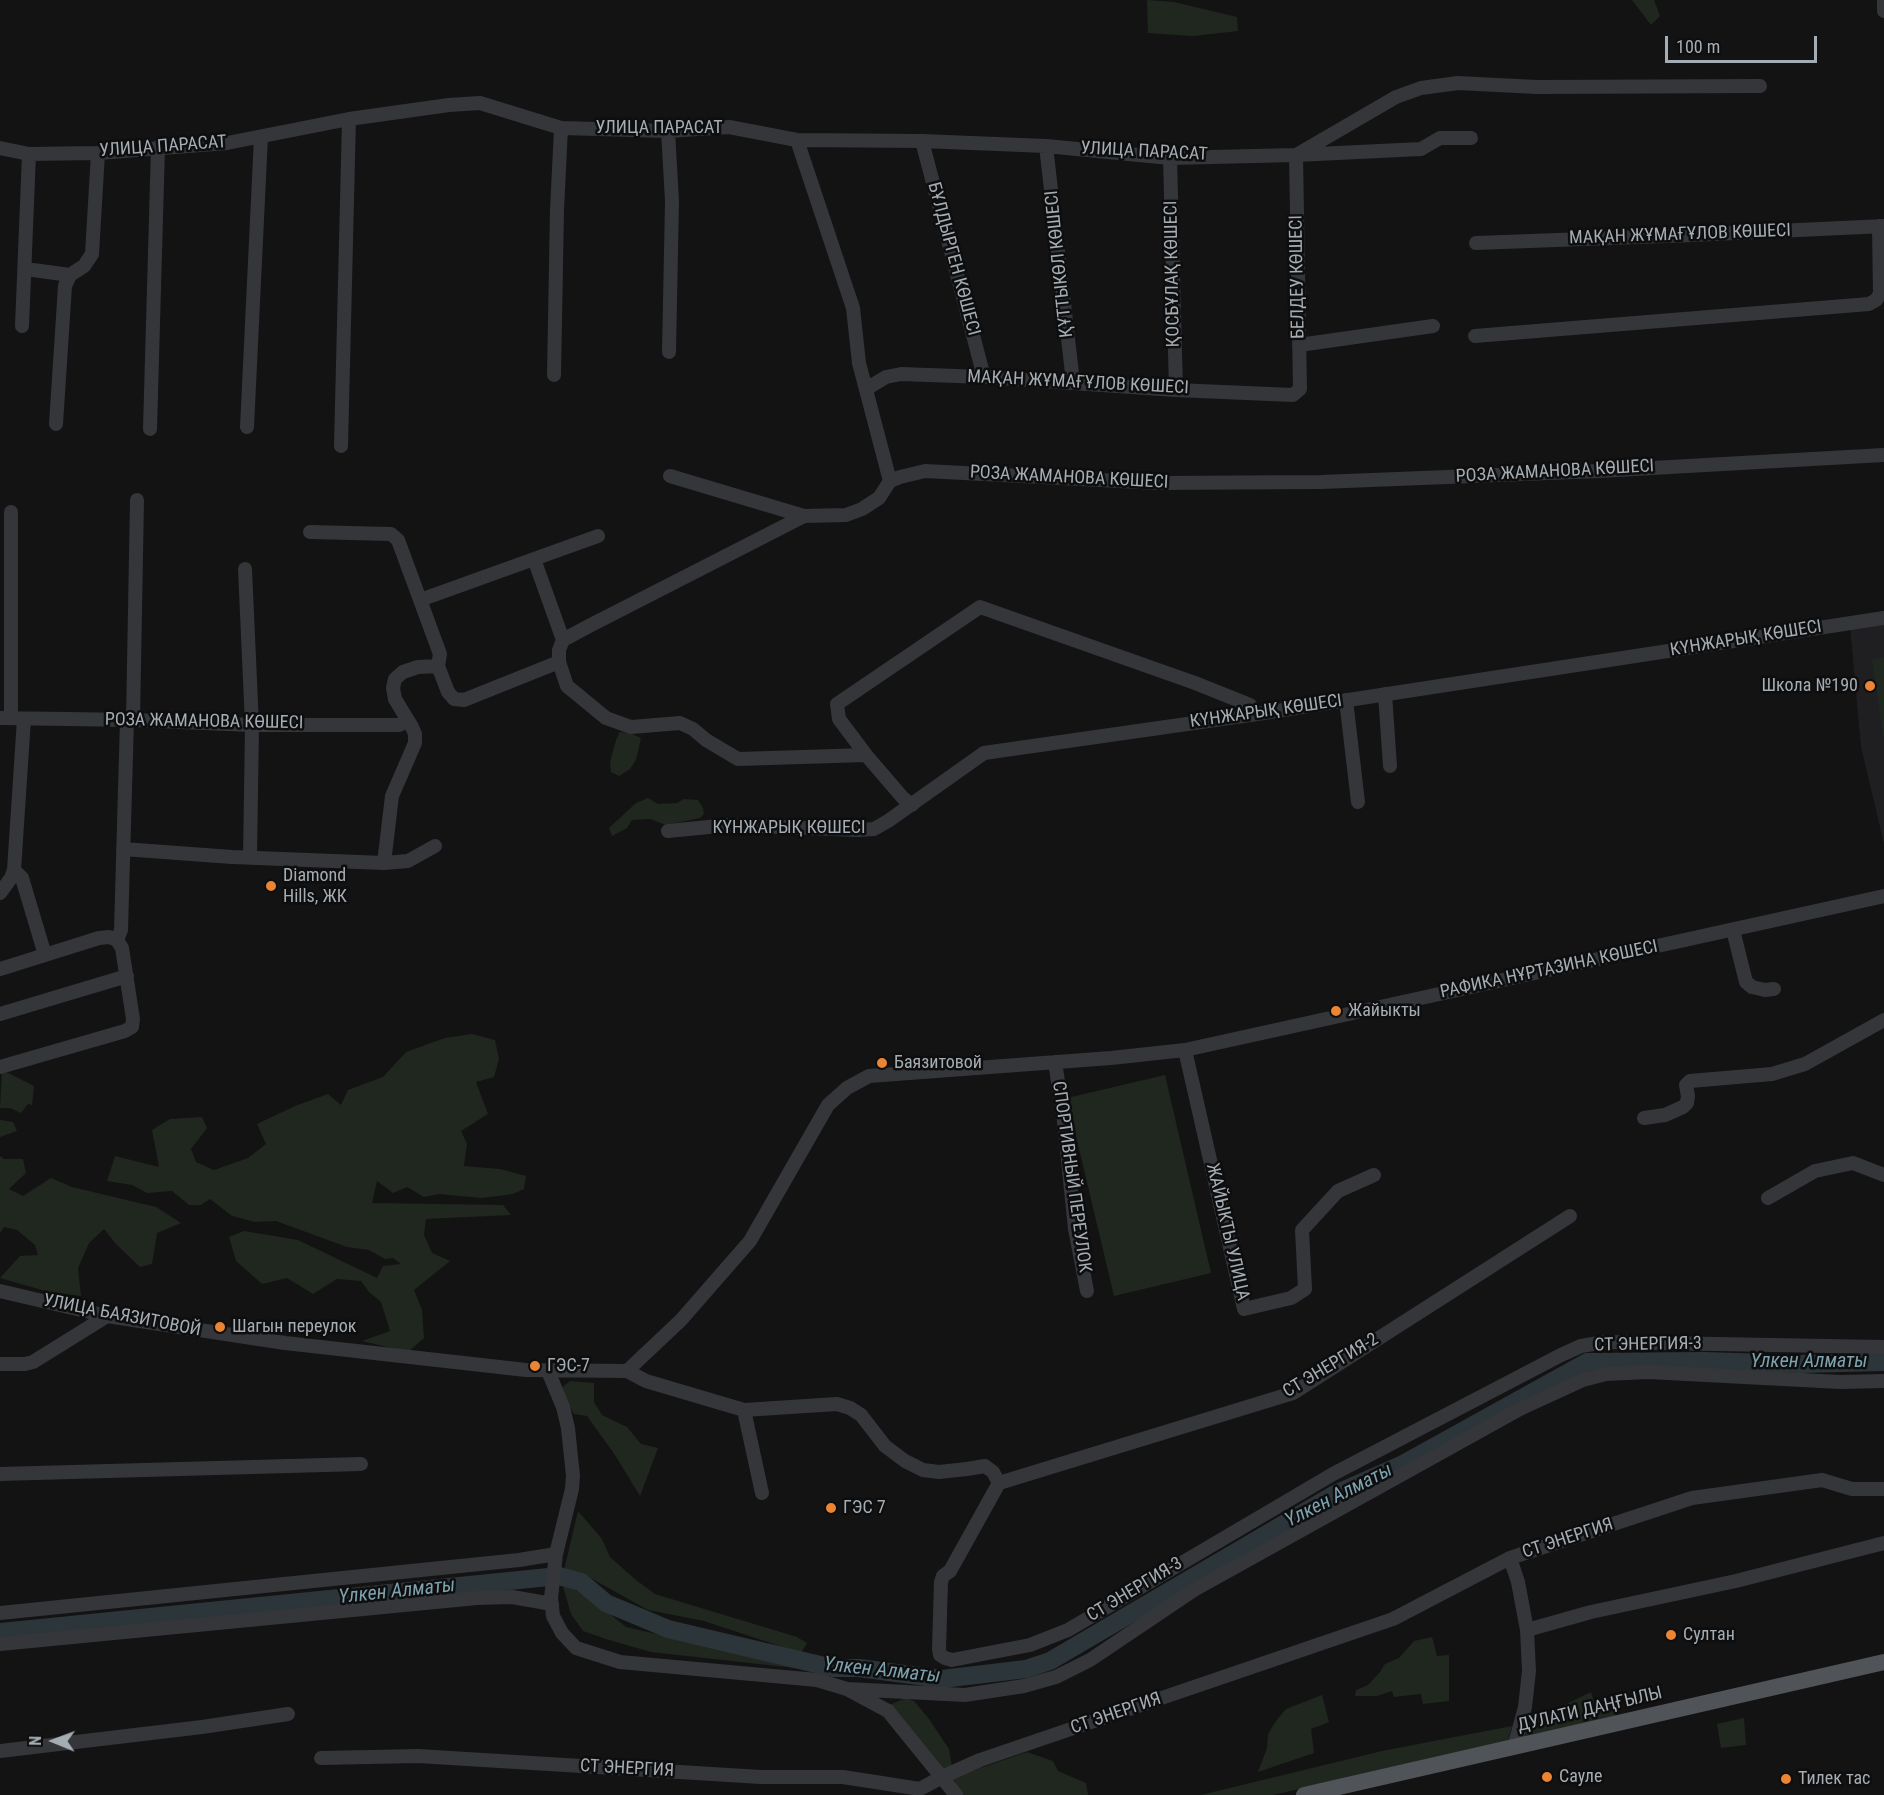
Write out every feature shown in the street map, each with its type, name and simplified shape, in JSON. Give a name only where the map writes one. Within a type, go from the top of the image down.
[{"type":"main road","name":"ДУЛАТИ ДАҢҒЫЛЫ","points":[[1304,1795],[1884,1662]]},
{"type":"street","points":[[1884,0],[1884,11]]},
{"type":"street","points":[[1296,155],[1396,98],[1421,88],[1458,83],[1537,87],[1760,86]]},
{"type":"street","name":"УЛИЦА ПАРАСАТ","points":[[0,148],[29,154],[98,153],[227,143],[349,119],[480,103],[561,128],[668,131],[729,127],[797,140],[922,141],[1046,146],[1170,158],[1421,149],[1440,138],[1471,138]]},
{"type":"street","points":[[341,446],[349,119]]},
{"type":"street","points":[[554,375],[561,128]]},
{"type":"street","points":[[668,131],[672,201],[669,352]]},
{"type":"street","points":[[247,427],[261,137]]},
{"type":"street","points":[[670,476],[804,516],[846,515],[862,509],[879,498],[890,481],[859,363],[853,308],[797,140]]},
{"type":"street","name":"БҰЛДЫРГЕН КӨШЕСІ","points":[[922,141],[984,377]]},
{"type":"street","name":"ҚҰТТЫКӨЛ КӨШЕСІ","points":[[1046,146],[1073,382]]},
{"type":"street","points":[[150,429],[158,147]]},
{"type":"street","points":[[56,424],[65,286],[70,275],[84,266],[92,254],[98,153]]},
{"type":"street","points":[[22,326],[29,154]]},
{"type":"street","name":"БЕЛДЕУ КӨШЕСІ","points":[[1293,395],[1300,389],[1296,155]]},
{"type":"street","name":"ҚОСБҰЛАҚ КӨШЕСІ","points":[[1170,158],[1176,390]]},
{"type":"street","points":[[1475,336],[1869,304],[1880,294],[1882,226]]},
{"type":"street","name":"МАҚАН ЖҰМАҒҰЛОВ КӨШЕСІ","points":[[1476,243],[1692,236],[1882,226]]},
{"type":"street","points":[[33,270],[70,275]]},
{"type":"street","points":[[1299,345],[1433,326]]},
{"type":"street","name":"МАҚАН ЖҰМАҒҰЛОВ КӨШЕСІ","points":[[866,389],[886,377],[901,374],[1293,395]]},
{"type":"street","name":"РОЗА ЖАМАНОВА КӨШЕСІ","points":[[890,481],[924,471],[1158,483],[1321,482],[1599,471],[1884,455]]},
{"type":"street","points":[[117,940],[121,930],[137,500]]},
{"type":"street","points":[[0,893],[14,870],[11,512]]},
{"type":"street","points":[[804,516],[564,640],[559,650],[559,662],[567,686],[606,718],[631,727],[680,723],[738,759],[866,755]]},
{"type":"street","points":[[310,532],[391,534],[398,540],[440,654],[438,666],[448,692],[454,699],[464,700],[559,662]]},
{"type":"street","points":[[420,600],[598,536]]},
{"type":"street","points":[[534,559],[564,640]]},
{"type":"street","points":[[245,569],[252,725],[250,857]]},
{"type":"street","points":[[912,805],[903,798],[866,755],[839,718],[837,704],[980,607],[1195,682],[1250,705],[1257,714]]},
{"type":"street","name":"КҮНЖАРЫҚ КӨШЕСІ","points":[[668,831],[729,825],[874,829],[912,805],[984,753],[1257,714],[1884,618]]},
{"type":"street","points":[[384,863],[392,796],[415,743],[415,734],[395,699],[393,688],[395,679],[403,672],[418,667],[438,666]]},
{"type":"street","points":[[1385,694],[1390,766]]},
{"type":"street","points":[[1346,700],[1358,802]]},
{"type":"street","name":"РОЗА ЖАМАНОВА КӨШЕСІ","points":[[12,718],[252,725],[399,725],[407,721]]},
{"type":"street","points":[[123,849],[384,863],[408,861],[435,846]]},
{"type":"street","points":[[14,870],[22,878],[45,955]]},
{"type":"street","name":"РАФИКА НҰРТАЗИНА КӨШЕСІ","points":[[627,1371],[681,1320],[750,1241],[828,1105],[848,1088],[869,1076],[1185,1050],[1884,896]]},
{"type":"street","points":[[1733,930],[1746,982],[1752,987],[1765,990],[1774,989]]},
{"type":"street","points":[[0,969],[99,938],[109,937],[117,940],[122,948],[133,1019],[132,1027],[125,1031],[0,1067]]},
{"type":"street","points":[[0,1014],[127,976]]},
{"type":"street","points":[[1644,1118],[1665,1115],[1683,1107],[1687,1103],[1686,1085],[1690,1081],[1772,1074],[1805,1064],[1884,1020]]},
{"type":"street","name":"ЖАЙЫКТЫ УЛИЦА","points":[[1185,1050],[1244,1309],[1291,1298],[1305,1289],[1302,1230],[1338,1191],[1374,1175]]},
{"type":"street","name":"СПОРТИВНЫЙ ПЕРЕУЛОК","points":[[1055,1062],[1064,1121],[1075,1229],[1087,1291]]},
{"type":"street","points":[[1768,1198],[1815,1171],[1853,1163],[1884,1176]]},
{"type":"street","name":"СТ ЭНЕРГИЯ-2","points":[[999,1483],[1293,1393],[1570,1216]]},
{"type":"street","name":"УЛИЦА БАЯЗИТОВОЙ","points":[[0,1291],[107,1316],[285,1344],[548,1371],[627,1371]]},
{"type":"street","points":[[0,1364],[25,1365],[33,1362],[107,1316]]},
{"type":"street","name":"СТ ЭНЕРГИЯ-3","points":[[999,1483],[950,1571],[943,1576],[941,1582],[939,1649],[940,1655],[945,1658],[952,1660],[1030,1645],[1068,1630],[1333,1473],[1581,1346],[1605,1342],[1884,1347]]},
{"type":"street","points":[[548,1371],[563,1407],[568,1428],[573,1476],[555,1560],[552,1587],[554,1616],[562,1633],[576,1647],[620,1662],[730,1667],[817,1680],[847,1689],[888,1711],[956,1795]]},
{"type":"street","points":[[627,1371],[646,1382],[744,1410],[837,1404],[861,1415],[885,1446],[905,1461],[923,1470],[939,1472],[986,1466],[993,1472],[999,1483]]},
{"type":"street","points":[[847,1689],[965,1695],[1024,1686],[1056,1677],[1090,1660],[1194,1590],[1520,1408],[1583,1380],[1615,1373],[1648,1372],[1840,1382],[1884,1381]]},
{"type":"street","points":[[744,1410],[762,1493]]},
{"type":"street","points":[[0,1474],[361,1464]]},
{"type":"street","name":"СТ ЭНЕРГИЯ","points":[[321,1758],[418,1756],[762,1777],[843,1777],[920,1790],[980,1760],[1393,1618],[1510,1557],[1692,1498],[1822,1480],[1852,1489],[1884,1489]]},
{"type":"street","points":[[1527,1630],[1591,1612],[1736,1581],[1884,1543]]},
{"type":"street","points":[[1510,1557],[1518,1582],[1527,1630],[1529,1671],[1525,1707],[1514,1747]]},
{"type":"street","points":[[0,1613],[519,1560],[555,1560]]},
{"type":"street","points":[[0,1644],[477,1598],[512,1597],[552,1604]]},
{"type":"street","points":[[0,1751],[190,1729],[288,1714]]},
{"type":"shaded area","points":[[1147,0],[1174,2],[1237,17],[1238,31],[1193,36],[1148,33]]},
{"type":"shaded area","points":[[1632,0],[1654,0],[1660,16],[1651,25]]},
{"type":"shaded area","name":"Школа №190","points":[[1884,622],[1884,844],[1861,747],[1850,626]]},
{"type":"shaded area","points":[[1884,657],[1884,736],[1883,736],[1872,659]]},
{"type":"shaded area","points":[[620,732],[641,738],[636,760],[630,769],[619,776],[611,772],[610,762]]},
{"type":"shaded area","points":[[648,798],[658,804],[677,803],[684,799],[698,800],[704,814],[700,818],[666,825],[650,819],[632,820],[627,828],[612,836],[609,828],[636,803]]},
{"type":"shaded area","points":[[472,1034],[495,1040],[499,1059],[494,1077],[476,1082],[488,1114],[461,1131],[467,1144],[464,1166],[500,1169],[526,1176],[524,1189],[513,1194],[482,1198],[439,1194],[424,1197],[407,1187],[393,1193],[377,1181],[372,1203],[503,1205],[511,1215],[426,1219],[424,1235],[432,1253],[450,1261],[414,1290],[422,1310],[424,1338],[408,1352],[362,1341],[390,1331],[381,1302],[361,1281],[337,1279],[313,1294],[287,1278],[262,1284],[236,1261],[229,1237],[244,1231],[298,1240],[377,1278],[383,1266],[401,1264],[393,1258],[385,1259],[369,1250],[347,1247],[276,1221],[255,1222],[232,1216],[210,1199],[201,1205],[189,1205],[172,1191],[147,1193],[132,1185],[107,1181],[115,1156],[159,1167],[152,1130],[170,1119],[202,1117],[207,1128],[191,1149],[196,1162],[214,1170],[248,1158],[266,1144],[257,1124],[328,1094],[341,1105],[348,1090],[383,1077],[406,1052],[445,1038]]},
{"type":"shaded area","points":[[2,1070],[34,1086],[32,1105],[28,1104],[21,1113],[10,1108],[0,1108]]},
{"type":"shaded area","points":[[1165,1075],[1211,1273],[1114,1296],[1067,1098]]},
{"type":"shaded area","points":[[0,1120],[13,1122],[17,1131],[0,1137]]},
{"type":"shaded area","points":[[0,1156],[4,1159],[23,1159],[26,1173],[9,1189],[23,1196],[51,1178],[72,1187],[156,1207],[181,1223],[157,1233],[152,1264],[140,1267],[104,1229],[89,1243],[78,1268],[81,1296],[49,1292],[0,1278],[20,1256],[38,1255],[35,1245],[17,1230],[4,1227],[0,1233]]},
{"type":"shaded area","points":[[570,1381],[594,1383],[594,1402],[602,1415],[627,1427],[641,1444],[658,1448],[640,1496],[615,1455],[587,1416],[574,1414],[559,1390]]},
{"type":"shaded area","points":[[578,1511],[602,1539],[610,1557],[655,1594],[797,1637],[807,1643],[801,1653],[704,1621],[648,1610],[587,1576],[564,1570]]},
{"type":"shaded area","points":[[562,1583],[589,1597],[626,1627],[813,1670],[651,1652],[606,1639],[583,1631],[571,1614]]},
{"type":"shaded area","points":[[1432,1637],[1437,1656],[1449,1655],[1449,1701],[1423,1704],[1421,1694],[1394,1697],[1392,1691],[1377,1696],[1355,1696],[1356,1690],[1368,1685],[1385,1664],[1399,1658],[1414,1641]]},
{"type":"shaded area","points":[[1591,1692],[1594,1703],[1614,1700],[1616,1721],[1520,1741],[1525,1721]]},
{"type":"shaded area","points":[[1322,1695],[1329,1722],[1311,1729],[1314,1753],[1258,1772],[1267,1748],[1268,1734],[1276,1721],[1286,1709]]},
{"type":"shaded area","points":[[906,1698],[914,1701],[949,1749],[952,1767],[943,1772],[889,1705]]},
{"type":"shaded area","points":[[1744,1718],[1746,1745],[1721,1748],[1717,1724]]},
{"type":"shaded area","points":[[1512,1726],[1508,1741],[1273,1795],[1201,1795],[1382,1751]]},
{"type":"shaded area","points":[[1027,1752],[1053,1761],[1058,1771],[1086,1783],[1088,1795],[963,1795],[951,1778]]},
{"type":"waterway","name":"Үлкен Алматы","points":[[0,1632],[559,1576],[581,1582],[606,1603],[668,1629],[833,1668],[859,1668],[942,1679],[1026,1669],[1050,1661],[1335,1494],[1401,1465],[1587,1362],[1704,1361],[1800,1364],[1884,1362]]},
{"type":"place","name":"Школа №190","points":[[1870,686]]},
{"type":"place","name":"Diamond Hills, ЖК","points":[[271,886]]},
{"type":"place","name":"Жайыкты","points":[[1336,1011]]},
{"type":"place","name":"Баязитовой","points":[[882,1063]]},
{"type":"place","name":"Шагын переулок","points":[[220,1327]]},
{"type":"place","name":"ГЭС-7","points":[[535,1366]]},
{"type":"place","name":"ГЭС 7","points":[[831,1508]]},
{"type":"place","name":"Султан","points":[[1671,1635]]},
{"type":"place","name":"Сауле","points":[[1547,1777]]},
{"type":"place","name":"Тилек тас","points":[[1786,1779]]}]
